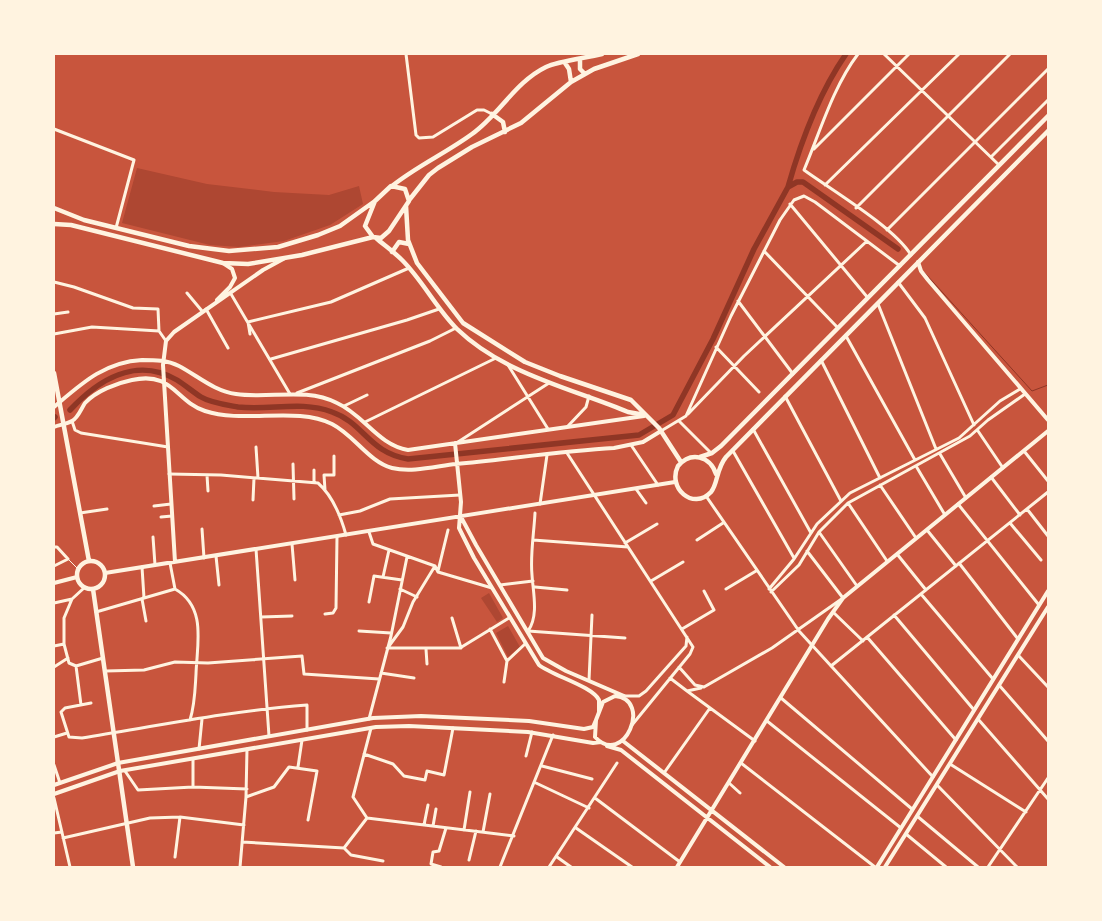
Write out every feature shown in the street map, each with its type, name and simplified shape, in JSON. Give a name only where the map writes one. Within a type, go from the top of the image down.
[{"type":"main road","points":[[54,208],[84,220],[188,246],[229,251],[250,251],[278,247],[340,226],[375,201],[408,173],[473,134],[515,90],[539,71],[548,66],[602,54]]},
{"type":"main road","points":[[54,224],[71,226],[223,263],[248,264],[286,258],[375,237],[381,238],[389,231],[429,175],[438,168],[472,147],[521,123],[571,82],[585,74],[638,54]]},
{"type":"main road","points":[[580,60],[580,69],[585,74]]},
{"type":"main road","points":[[566,63],[571,82]]},
{"type":"main road","points":[[492,114],[500,119],[505,132]]},
{"type":"main road","points":[[1048,116],[911,256],[712,454],[681,462],[676,471],[675,482],[680,492],[689,498],[706,496],[715,487],[718,467],[732,450],[1048,131]]},
{"type":"main road","points":[[391,186],[405,189],[408,203],[406,224],[409,244],[417,263],[463,323],[525,362],[570,380],[631,400],[660,429],[681,462]]},
{"type":"main road","points":[[375,201],[365,226],[409,268],[439,309],[456,328],[508,365],[628,412],[648,417]]},
{"type":"main road","points":[[392,252],[399,242],[409,244]]},
{"type":"main road","points":[[911,256],[918,262]]},
{"type":"main road","points":[[54,373],[89,561]]},
{"type":"main road","points":[[697,457],[710,462],[716,474]]},
{"type":"main road","points":[[89,561],[98,563],[105,573],[101,586],[93,589],[84,588],[77,577],[78,569],[89,561]]},
{"type":"main road","points":[[93,589],[118,763],[122,771],[126,822],[133,867]]},
{"type":"street","points":[[406,54],[416,135],[419,138],[434,137],[477,110],[484,110],[492,114]]},
{"type":"street","points":[[858,54],[850,64],[804,170],[887,230],[906,247],[911,256]]},
{"type":"street","points":[[884,54],[1000,165]]},
{"type":"street","points":[[812,151],[909,54]]},
{"type":"street","points":[[825,185],[959,54]]},
{"type":"street","points":[[856,208],[1010,54]]},
{"type":"street","points":[[887,230],[1048,70]]},
{"type":"street","points":[[991,157],[1048,100]]},
{"type":"street","points":[[54,129],[134,160],[116,228]]},
{"type":"street","points":[[686,416],[738,301],[790,204],[794,200],[804,196],[900,266]]},
{"type":"street","points":[[790,204],[868,298]]},
{"type":"street","points":[[54,427],[64,422],[72,421],[86,402],[118,384],[134,379],[164,380],[203,410],[247,417],[305,418],[332,424],[347,433],[384,465],[394,469],[567,453],[631,445],[643,442],[660,429],[686,416],[765,336],[868,241]]},
{"type":"street","points":[[764,251],[838,328]]},
{"type":"street","points":[[175,589],[172,562],[172,516],[163,363],[166,341],[174,332],[214,303],[286,258]]},
{"type":"street","points":[[918,262],[921,271],[928,280],[1048,420]]},
{"type":"street","points":[[214,303],[230,287],[234,278],[232,269],[223,263]]},
{"type":"street","points":[[248,322],[331,302],[409,268]]},
{"type":"street","points":[[54,282],[74,287],[133,308],[158,308],[160,331],[166,341]]},
{"type":"street","points":[[898,282],[925,318],[974,426]]},
{"type":"street","points":[[187,293],[204,310],[228,348]]},
{"type":"street","points":[[231,294],[290,394]]},
{"type":"street","points":[[738,301],[793,374]]},
{"type":"street","points":[[877,303],[936,449]]},
{"type":"street","points":[[271,359],[439,309]]},
{"type":"street","points":[[54,314],[68,312]]},
{"type":"street","points":[[248,322],[250,334]]},
{"type":"street","points":[[54,334],[92,327],[160,331]]},
{"type":"street","points":[[54,407],[60,405],[92,376],[106,367],[129,361],[178,366],[206,383],[231,394],[248,396],[297,393],[422,344],[456,328]]},
{"type":"street","points":[[845,336],[914,460]]},
{"type":"street","points":[[716,347],[759,392]]},
{"type":"street","points":[[365,422],[496,358]]},
{"type":"street","points":[[821,360],[880,478]]},
{"type":"street","points":[[508,365],[548,430]]},
{"type":"street","points":[[455,445],[470,436],[492,418],[550,382]]},
{"type":"street","points":[[770,590],[811,533],[850,493],[959,438],[1000,401],[1020,389]]},
{"type":"street","points":[[297,393],[334,401],[344,406],[365,422],[388,444],[408,450],[455,445],[568,426],[648,417]]},
{"type":"street","points":[[770,590],[794,571],[820,532],[848,503],[940,454],[978,431],[988,420],[1025,394]]},
{"type":"street","points":[[344,406],[367,395]]},
{"type":"street","points":[[568,426],[586,407],[589,396]]},
{"type":"street","points":[[785,396],[841,501]]},
{"type":"street","points":[[72,421],[75,430],[81,432],[168,447]]},
{"type":"street","points":[[679,421],[712,454]]},
{"type":"street","points":[[753,429],[811,533]]},
{"type":"street","points":[[978,431],[1003,468]]},
{"type":"street","points":[[686,691],[693,692],[799,631],[858,586],[1048,431]]},
{"type":"street","points":[[455,445],[462,517],[460,528],[492,588],[539,665],[592,691],[598,697],[599,712]]},
{"type":"street","points":[[631,445],[658,485]]},
{"type":"street","points":[[253,500],[256,478],[256,447]]},
{"type":"street","points":[[732,450],[794,558]]},
{"type":"street","points":[[1024,451],[1048,481]]},
{"type":"street","points":[[567,453],[693,646],[679,667],[630,727]]},
{"type":"street","points":[[940,454],[966,498]]},
{"type":"street","points":[[540,505],[547,455]]},
{"type":"street","points":[[325,490],[324,475],[334,475],[334,456]]},
{"type":"street","points":[[293,464],[294,499]]},
{"type":"street","points":[[916,466],[945,515]]},
{"type":"street","points":[[314,470],[314,482]]},
{"type":"street","points":[[169,474],[314,482],[325,490],[339,515],[346,535]]},
{"type":"street","points":[[207,475],[208,491]]},
{"type":"street","points":[[991,477],[1020,515]]},
{"type":"street","points":[[105,573],[675,482]]},
{"type":"street","points":[[880,485],[916,538]]},
{"type":"street","points":[[636,488],[646,503]]},
{"type":"street","points":[[831,666],[1048,492]]},
{"type":"street","points":[[339,515],[360,511],[390,499],[460,496]]},
{"type":"street","points":[[706,496],[799,631],[933,777]]},
{"type":"street","points":[[848,503],[887,561]]},
{"type":"street","points":[[154,506],[171,504]]},
{"type":"street","points":[[958,504],[1039,605]]},
{"type":"street","points":[[1026,509],[1048,536]]},
{"type":"street","points":[[80,513],[107,510]]},
{"type":"street","points":[[528,631],[532,625],[535,587],[533,581],[533,540],[535,513]]},
{"type":"street","points":[[161,517],[172,516]]},
{"type":"street","points":[[462,517],[500,585],[549,663],[624,696],[633,708],[634,717],[623,741],[607,746]]},
{"type":"street","points":[[1010,522],[1041,560]]},
{"type":"street","points":[[697,540],[723,523]]},
{"type":"street","points":[[625,543],[657,524]]},
{"type":"street","points":[[202,529],[204,558]]},
{"type":"street","points":[[438,572],[448,530]]},
{"type":"street","points":[[927,530],[1018,639]]},
{"type":"street","points":[[369,532],[373,544],[435,566],[438,572],[492,588]]},
{"type":"street","points":[[820,532],[858,586]]},
{"type":"street","points":[[153,537],[155,565]]},
{"type":"street","points":[[325,614],[332,613],[336,608],[337,537]]},
{"type":"street","points":[[533,540],[628,547]]},
{"type":"street","points":[[292,544],[294,580]]},
{"type":"street","points":[[54,547],[57,547],[68,559],[54,566]]},
{"type":"street","points":[[256,549],[269,736]]},
{"type":"street","points":[[383,577],[389,550]]},
{"type":"street","points":[[807,552],[843,598]]},
{"type":"street","points":[[897,554],[926,590]]},
{"type":"street","points":[[216,556],[219,585]]},
{"type":"street","points":[[369,719],[388,648],[407,557]]},
{"type":"street","points":[[651,581],[683,562]]},
{"type":"street","points":[[388,648],[404,627],[417,596],[435,566]]},
{"type":"street","points":[[142,567],[146,621]]},
{"type":"street","points":[[726,589],[756,571]]},
{"type":"street","points":[[369,602],[374,576],[402,580]]},
{"type":"street","points":[[54,583],[77,577]]},
{"type":"street","points":[[500,585],[533,581]]},
{"type":"street","points":[[535,587],[567,590]]},
{"type":"street","points":[[84,588],[72,599],[64,618],[64,644],[69,663],[76,666],[104,658]]},
{"type":"street","points":[[96,612],[175,589],[183,594],[196,614],[200,631],[194,708],[190,720]]},
{"type":"street","points":[[400,589],[417,596]]},
{"type":"street","points":[[682,629],[714,610],[704,590]]},
{"type":"street","points":[[742,763],[876,867],[1048,591]]},
{"type":"street","points":[[921,594],[993,679]]},
{"type":"street","points":[[677,867],[843,598]]},
{"type":"street","points":[[54,603],[72,599]]},
{"type":"street","points":[[885,867],[1048,607]]},
{"type":"street","points":[[833,612],[863,641]]},
{"type":"street","points":[[261,617],[292,616]]},
{"type":"street","points":[[589,680],[592,616]]},
{"type":"street","points":[[894,616],[974,710]]},
{"type":"street","points":[[452,618],[461,648]]},
{"type":"street","points":[[388,648],[461,648],[509,618]]},
{"type":"street","points":[[1025,628],[1032,633]]},
{"type":"street","points":[[490,629],[507,661],[504,682]]},
{"type":"street","points":[[359,631],[391,633]]},
{"type":"street","points":[[528,631],[625,638]]},
{"type":"street","points":[[54,785],[118,763],[369,719],[421,716],[529,721],[584,729],[593,727],[603,702],[608,698],[639,696],[646,691],[686,646],[687,637]]},
{"type":"street","points":[[867,637],[956,740]]},
{"type":"street","points":[[54,646],[64,644]]},
{"type":"street","points":[[507,661],[525,644]]},
{"type":"street","points":[[426,649],[427,664]]},
{"type":"street","points":[[1018,655],[1048,687]]},
{"type":"street","points":[[106,671],[144,670],[175,662],[197,663],[302,656],[304,674],[379,679]]},
{"type":"street","points":[[54,665],[68,658]]},
{"type":"street","points":[[76,666],[81,705]]},
{"type":"street","points":[[679,667],[695,685],[704,686]]},
{"type":"street","points":[[381,673],[414,678]]},
{"type":"street","points":[[670,678],[755,741]]},
{"type":"street","points":[[999,685],[1048,741]]},
{"type":"street","points":[[781,698],[912,810]]},
{"type":"street","points":[[91,703],[65,708],[61,712],[66,733],[69,737],[74,739],[190,720],[307,705],[307,730]]},
{"type":"street","points":[[664,773],[710,708]]},
{"type":"street","points":[[199,749],[202,719]]},
{"type":"street","points":[[978,719],[1048,799]]},
{"type":"street","points":[[596,720],[596,737],[600,742],[621,750],[770,867]]},
{"type":"street","points":[[767,721],[901,828]]},
{"type":"street","points":[[70,867],[54,796],[122,771],[371,728],[409,726],[532,732],[592,744],[600,742]]},
{"type":"street","points":[[371,728],[353,797],[367,818],[514,836]]},
{"type":"street","points":[[364,754],[393,764],[404,776],[425,780],[427,772],[444,775],[453,728]]},
{"type":"street","points":[[526,756],[532,732]]},
{"type":"street","points":[[54,737],[66,733]]},
{"type":"street","points":[[500,867],[536,783],[553,735]]},
{"type":"street","points":[[240,867],[247,789],[246,740]]},
{"type":"street","points":[[298,767],[302,740]]},
{"type":"street","points":[[623,741],[784,867]]},
{"type":"street","points":[[145,758],[146,767]]},
{"type":"street","points":[[193,759],[193,787]]},
{"type":"street","points":[[549,867],[617,763]]},
{"type":"street","points":[[950,764],[1026,812]]},
{"type":"street","points":[[54,765],[60,783]]},
{"type":"street","points":[[542,766],[592,779]]},
{"type":"street","points":[[246,797],[274,787],[289,767],[317,771],[308,820]]},
{"type":"street","points":[[95,771],[98,779]]},
{"type":"street","points":[[122,771],[138,790],[193,787],[247,789]]},
{"type":"street","points":[[988,867],[1048,778]]},
{"type":"street","points":[[536,783],[588,808]]},
{"type":"street","points":[[728,783],[740,793]]},
{"type":"street","points":[[937,784],[1017,867]]},
{"type":"street","points":[[464,830],[470,792]]},
{"type":"street","points":[[483,832],[490,794]]},
{"type":"street","points":[[595,798],[680,862]]},
{"type":"street","points":[[424,825],[428,805]]},
{"type":"street","points":[[433,826],[436,808]]},
{"type":"street","points":[[917,816],[978,867]]},
{"type":"street","points":[[63,838],[88,834],[126,822],[150,818],[180,817],[244,825]]},
{"type":"street","points":[[175,857],[180,817]]},
{"type":"street","points":[[344,848],[367,818]]},
{"type":"street","points":[[441,867],[431,864],[433,852],[439,851],[446,828]]},
{"type":"street","points":[[576,828],[632,867]]},
{"type":"street","points":[[469,860],[476,831]]},
{"type":"street","points":[[54,833],[62,832]]},
{"type":"street","points":[[906,834],[946,867]]},
{"type":"street","points":[[242,842],[344,848],[350,855],[383,861]]},
{"type":"street","points":[[557,857],[571,867]]},
{"type":"street","points":[[938,867],[940,863]]},
{"type":"lane","points":[[68,559],[78,569]]},
{"type":"shaded area","points":[[137,168],[207,184],[274,192],[329,195],[359,186],[363,204],[330,225],[284,241],[239,247],[210,245],[122,223]]},
{"type":"shaded area","points":[[489,593],[503,618],[497,622],[481,598]]},
{"type":"shaded area","points":[[508,626],[520,647],[508,657],[496,633]]},
{"type":"waterway","points":[[788,187],[799,152],[819,101],[846,54]]},
{"type":"waterway","points":[[70,410],[105,381],[133,371],[147,370],[162,373],[177,380],[201,397],[219,404],[250,408],[297,406],[332,412],[352,423],[384,451],[408,459],[639,435],[673,415],[713,339],[754,249],[788,187],[797,182],[803,182],[898,249]]},
{"type":"waterway","points":[[924,272],[1032,391],[1048,385]]}]
